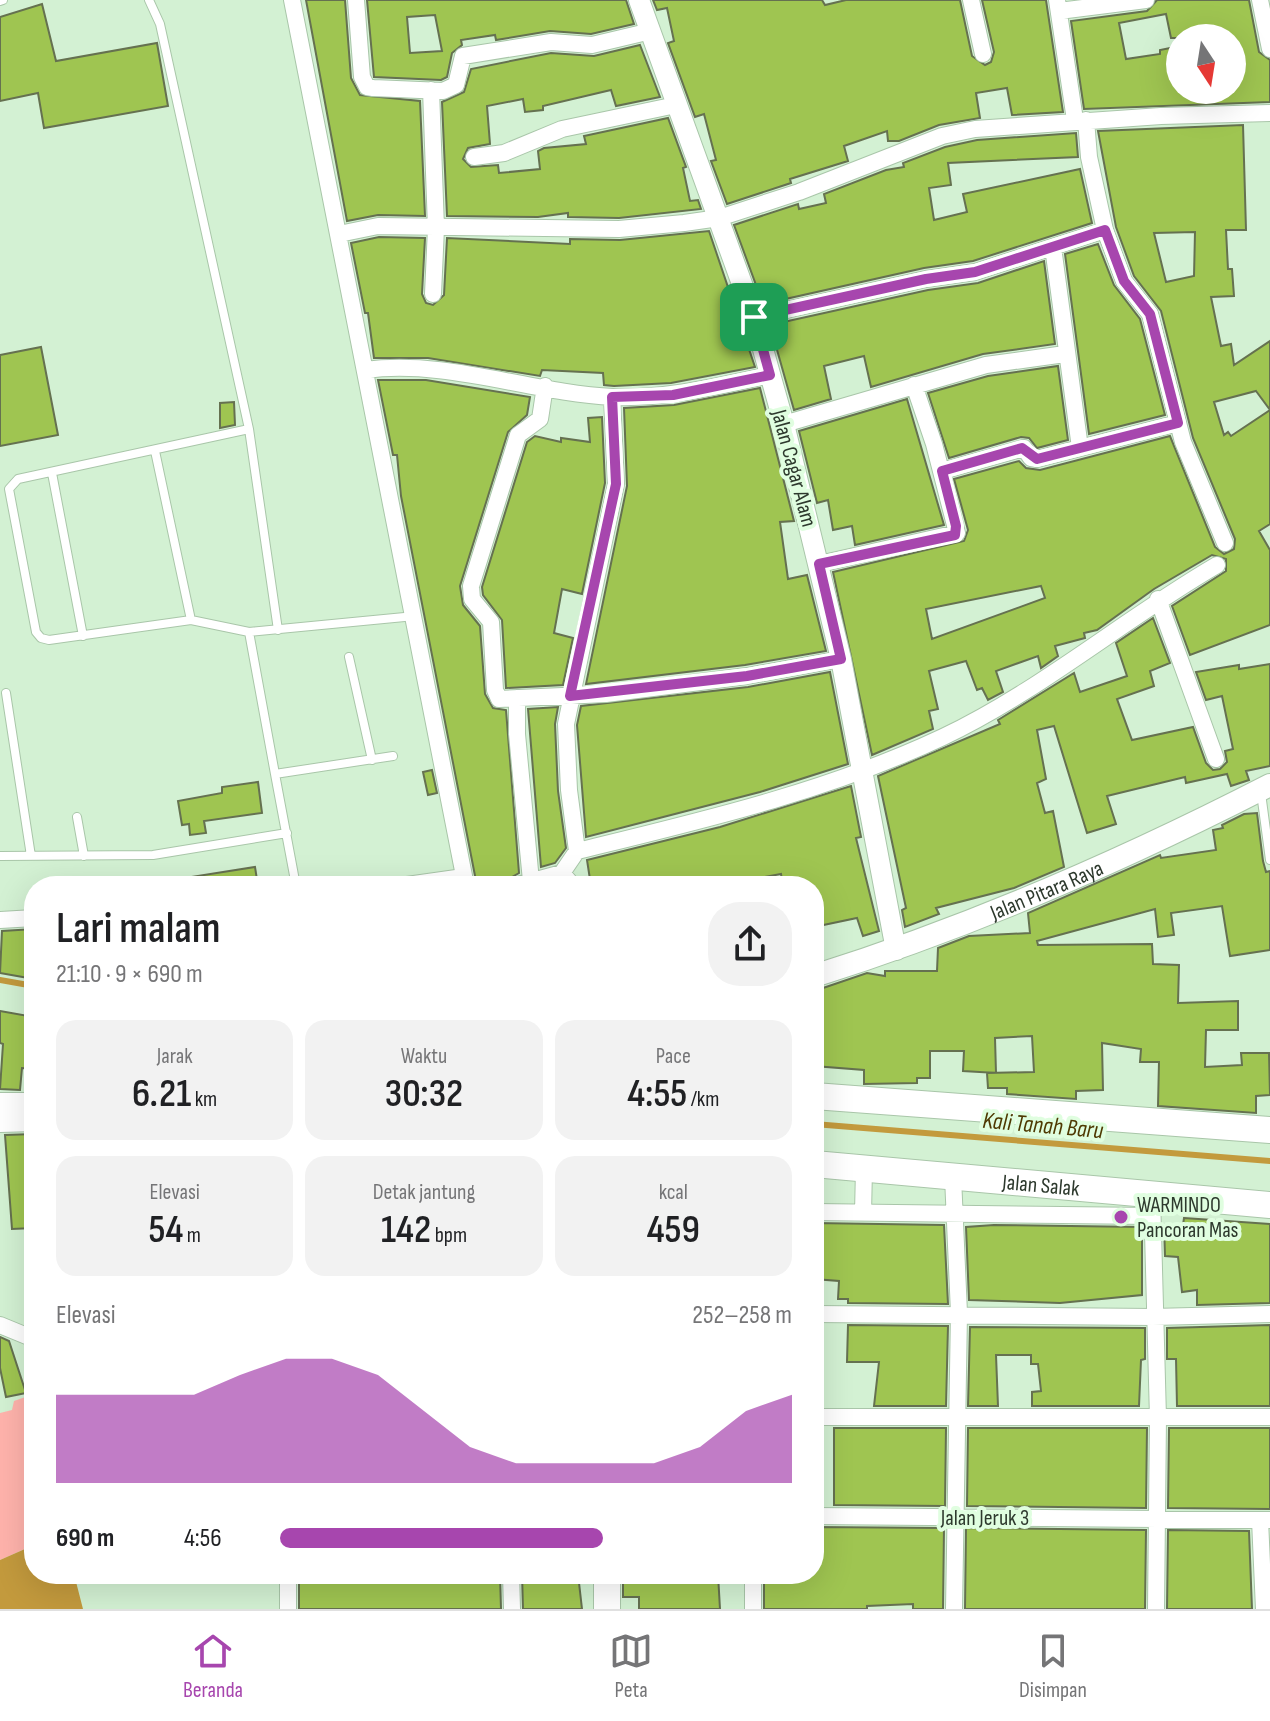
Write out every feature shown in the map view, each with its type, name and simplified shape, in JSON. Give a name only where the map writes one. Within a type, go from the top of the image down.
[{"type":"highway","points":[[824,1097],[1270,1130]]},
{"type":"highway","name":"Jalan Salak","points":[[824,1165],[953,1177],[1152,1206],[1270,1205]]},
{"type":"highway","points":[[607,1584],[607,1609]]},
{"type":"main road","name":"Jalan Pitara Raya","points":[[824,973],[896,950],[1129,853],[1265,787]]},
{"type":"main road","points":[[0,1104],[24,1104]]},
{"type":"main road","points":[[0,1121],[24,1120]]},
{"type":"street","points":[[292,0],[464,876]]},
{"type":"street","points":[[356,0],[362,77],[367,87],[447,90],[456,85],[463,56],[551,42],[592,45],[651,31]]},
{"type":"street","name":"Jalan Cagar Alam","points":[[639,0],[754,317],[784,424],[841,659],[896,950]]},
{"type":"street","points":[[971,0],[983,54]]},
{"type":"street","points":[[1146,0],[1058,6],[1105,230],[1124,281],[1150,314],[1178,423],[1225,543]]},
{"type":"street","points":[[1260,0],[1270,49]]},
{"type":"street","points":[[431,90],[436,228],[433,294]]},
{"type":"street","points":[[474,157],[504,153],[562,129],[676,105]]},
{"type":"street","points":[[339,234],[378,226],[619,229],[719,218],[799,192],[942,136],[975,129],[1080,120],[1270,113]]},
{"type":"street","points":[[754,317],[926,279],[975,272],[1105,230]]},
{"type":"street","points":[[1053,247],[1080,448]]},
{"type":"street","points":[[784,424],[986,365],[1065,354]]},
{"type":"street","points":[[365,370],[445,372],[612,397],[673,395],[770,375]]},
{"type":"street","points":[[819,564],[955,535],[956,526],[942,471],[914,385]]},
{"type":"street","points":[[545,386],[540,419],[518,435],[471,586],[472,599],[491,622],[497,696],[570,696],[747,676],[841,659]]},
{"type":"street","points":[[568,876],[577,851],[566,751],[570,696],[616,484],[612,397]]},
{"type":"street","points":[[942,471],[1024,448],[1034,459],[1178,423]]},
{"type":"street","points":[[577,851],[842,778],[944,737],[1024,691],[1158,599],[1217,565]]},
{"type":"street","points":[[1158,599],[1216,759]]},
{"type":"street","points":[[517,698],[519,761],[530,876]]},
{"type":"street","points":[[0,920],[24,919]]},
{"type":"street","points":[[863,1213],[864,1169]]},
{"type":"street","points":[[953,1177],[959,1313],[954,1609]]},
{"type":"street","points":[[824,1212],[955,1214],[1152,1206],[1158,1418],[1156,1609]]},
{"type":"street","points":[[824,1314],[1153,1317],[1270,1314]]},
{"type":"street","points":[[0,1325],[24,1335]]},
{"type":"street","points":[[824,1417],[1270,1417]]},
{"type":"street","name":"Jalan Jeruk 3","points":[[824,1516],[1265,1520]]},
{"type":"street","points":[[1264,1609],[1265,1520]]},
{"type":"street","points":[[288,1584],[288,1609]]},
{"type":"street","points":[[511,1584],[512,1609]]},
{"type":"street","points":[[753,1584],[753,1609]]},
{"type":"lane","points":[[149,0],[160,24],[249,429],[278,630]]},
{"type":"lane","points":[[249,429],[18,479],[9,489],[25,575],[41,638],[83,636],[191,620],[249,632],[415,616]]},
{"type":"lane","points":[[155,451],[191,620]]},
{"type":"lane","points":[[52,473],[83,636]]},
{"type":"lane","points":[[249,632],[294,876]]},
{"type":"lane","points":[[349,657],[372,760]]},
{"type":"lane","points":[[6,693],[31,856]]},
{"type":"lane","points":[[275,774],[393,756]]},
{"type":"lane","points":[[1265,787],[1270,860]]},
{"type":"lane","points":[[77,817],[84,856]]},
{"type":"lane","points":[[0,856],[153,855],[287,833]]},
{"type":"shaded area","points":[[24,1398],[24,1549],[0,1560],[0,1413],[12,1410],[14,1401]]},
{"type":"shaded area","points":[[24,1549],[24,1584],[77,1584],[83,1609],[0,1609],[0,1560]]},
{"type":"building","points":[[306,0],[345,0],[351,78],[360,95],[420,101],[425,216],[378,215],[347,221]]},
{"type":"building","points":[[367,0],[626,0],[634,24],[591,34],[550,31],[496,40],[495,35],[461,40],[462,45],[452,53],[447,77],[441,80],[374,77]],"holes":[[[435,15],[442,51],[410,53],[407,17]]]},
{"type":"building","points":[[653,0],[822,0],[825,5],[846,0],[960,0],[972,56],[985,65],[991,62],[994,52],[982,0],[1046,0],[1063,112],[1012,115],[1007,88],[976,93],[980,118],[939,125],[899,141],[888,141],[887,131],[844,146],[848,161],[790,179],[791,183],[727,204],[711,161],[716,160],[704,114],[695,117],[668,43],[674,41],[667,8],[657,10]]},
{"type":"building","points":[[1157,0],[1249,0],[1259,52],[1270,60],[1270,102],[1246,103],[1246,24],[1168,24],[1166,14],[1119,23],[1126,59],[1160,54],[1160,50],[1166,49],[1166,104],[1217,104],[1084,109],[1071,21],[1147,11]]},
{"type":"building","points":[[42,4],[56,61],[157,43],[168,106],[44,128],[38,93],[0,101],[0,17]]},
{"type":"building","points":[[640,45],[660,97],[616,106],[611,90],[543,106],[543,110],[525,112],[523,99],[487,106],[490,144],[468,148],[463,159],[471,167],[498,165],[499,173],[540,169],[538,151],[544,148],[586,144],[584,136],[668,118],[686,167],[683,168],[690,201],[698,200],[701,209],[619,218],[568,217],[568,213],[538,217],[447,216],[442,102],[464,92],[471,69],[551,53],[594,56]]},
{"type":"building","points":[[1243,125],[1246,230],[1226,230],[1228,269],[1232,269],[1234,296],[1211,297],[1221,346],[1231,344],[1234,365],[1270,341],[1270,410],[1270,524],[1259,531],[1270,550],[1270,625],[1190,655],[1172,606],[1226,571],[1226,559],[1212,555],[1154,589],[1097,630],[1084,633],[1085,638],[1055,646],[1058,656],[1041,668],[1038,656],[996,671],[1003,692],[988,700],[982,688],[977,690],[966,661],[929,671],[938,709],[929,711],[933,729],[872,755],[833,572],[964,541],[968,530],[954,479],[1019,461],[1026,468],[1040,470],[1170,436],[1215,547],[1224,554],[1234,549],[1235,539],[1193,438],[1161,311],[1134,276],[1116,227],[1098,131]],"holes":[[[1195,232],[1194,276],[1166,282],[1154,233]],[[1256,391],[1270,410],[1231,436],[1228,432],[1224,435],[1214,402]],[[1041,586],[1045,598],[932,639],[926,609]]]},
{"type":"building","points":[[1076,133],[1078,157],[948,163],[951,185],[929,188],[934,220],[967,212],[963,194],[1080,169],[1092,223],[973,261],[924,268],[763,304],[734,225],[798,204],[799,209],[826,203],[824,194],[886,170],[904,167],[903,163],[945,147],[977,140]]},
{"type":"building","points":[[709,231],[755,367],[671,383],[614,386],[604,385],[603,373],[542,370],[540,376],[428,358],[374,358],[368,313],[365,313],[351,243],[379,237],[425,238],[422,294],[426,303],[433,305],[444,295],[447,238],[570,244],[570,239],[620,240]]},
{"type":"building","points":[[1098,244],[1114,285],[1140,319],[1165,415],[1089,434],[1065,254]]},
{"type":"building","points":[[1044,261],[1055,344],[983,354],[871,387],[864,356],[824,366],[831,399],[794,410],[770,325],[928,290],[978,283]]},
{"type":"building","points":[[41,347],[58,435],[0,446],[0,355]]},
{"type":"building","points":[[1058,366],[1068,440],[1037,448],[1029,438],[1021,437],[949,458],[928,393],[988,376]]},
{"type":"building","points":[[378,380],[426,380],[530,397],[527,415],[508,432],[460,586],[463,605],[480,626],[485,694],[493,708],[506,710],[519,873],[514,876],[475,876],[401,496],[397,455],[393,455]]},
{"type":"building","points":[[760,388],[794,521],[780,522],[788,579],[807,575],[826,651],[745,665],[586,684],[627,486],[624,408],[674,405]]},
{"type":"building","points":[[907,399],[944,525],[855,545],[852,526],[833,530],[828,500],[817,503],[799,431]]},
{"type":"building","points":[[234,402],[235,425],[220,428],[220,403]]},
{"type":"building","points":[[602,417],[605,483],[582,594],[562,589],[554,633],[573,638],[563,685],[506,688],[502,620],[483,595],[482,587],[527,442],[535,436],[561,442],[561,438],[590,442],[588,418]]},
{"type":"building","points":[[1153,618],[1170,663],[1150,671],[1154,686],[1117,699],[1132,740],[1193,727],[1206,763],[1213,770],[1220,769],[1227,762],[1225,751],[1233,749],[1222,696],[1206,700],[1196,672],[1270,664],[1270,766],[1246,771],[1249,780],[1231,786],[1227,774],[1186,783],[1185,777],[1107,796],[1116,824],[1087,833],[1054,726],[1037,730],[1046,779],[1037,783],[1045,813],[1053,811],[1064,867],[1014,888],[936,908],[939,914],[905,927],[902,910],[906,908],[878,776],[1000,724],[998,720],[1074,673],[1080,692],[1127,676],[1116,643]]},
{"type":"building","points":[[830,672],[848,764],[760,792],[586,837],[577,725],[581,706],[748,687]]},
{"type":"building","points":[[558,707],[555,724],[558,791],[566,848],[555,863],[541,867],[528,709]]},
{"type":"building","points":[[432,770],[437,793],[428,795],[423,772]]},
{"type":"building","points":[[258,782],[262,813],[204,821],[206,833],[190,835],[189,824],[182,825],[178,801],[222,793],[222,787]]},
{"type":"building","points":[[851,786],[861,837],[856,838],[879,931],[863,936],[857,918],[824,925],[824,876],[589,876],[587,860],[720,827]]},
{"type":"building","points":[[1257,813],[1263,861],[1266,872],[1270,871],[1270,950],[1230,956],[1222,906],[1171,913],[1174,935],[1158,937],[1155,909],[1037,941],[1038,945],[1152,944],[1153,964],[1179,965],[1178,1003],[1238,1001],[1238,1030],[1206,1030],[1205,1067],[1242,1065],[1241,1053],[1269,1053],[1270,1095],[1256,1096],[1256,1113],[1158,1106],[1159,1062],[1140,1062],[1141,1049],[1102,1043],[1103,1090],[1076,1091],[1076,1099],[1007,1094],[1007,1088],[988,1088],[987,1073],[994,1073],[963,1071],[964,1051],[930,1051],[930,1078],[917,1078],[917,1083],[864,1084],[864,1070],[824,1067],[824,988],[867,973],[885,976],[885,971],[937,971],[938,948],[969,936],[1030,933],[1028,913],[1160,855],[1161,858],[1216,850],[1213,830],[1223,828],[1222,825],[1244,814]],"holes":[[[1032,1036],[1034,1072],[996,1073],[995,1038]]]},
{"type":"building","points":[[255,867],[256,876],[197,876]]},
{"type":"building","points":[[24,930],[24,977],[0,973],[2,931]]},
{"type":"building","points":[[0,1011],[24,1015],[24,1068],[20,1090],[0,1089],[3,1044],[0,1043]]},
{"type":"building","points":[[24,1134],[24,1228],[12,1229],[5,1135]]},
{"type":"building","points":[[1184,1218],[1270,1224],[1270,1303],[1197,1305],[1197,1290],[1182,1292],[1178,1257],[1165,1256],[1164,1224],[1183,1225]]},
{"type":"building","points":[[824,1223],[944,1225],[948,1304],[848,1303],[848,1299],[838,1299],[839,1281],[824,1280]]},
{"type":"building","points":[[966,1227],[1142,1227],[1142,1295],[1060,1303],[969,1300]]},
{"type":"building","points":[[848,1325],[948,1326],[946,1406],[874,1406],[879,1362],[847,1362]]},
{"type":"building","points":[[1270,1325],[1270,1406],[1177,1406],[1176,1359],[1167,1359],[1167,1328]]},
{"type":"building","points":[[970,1327],[1145,1328],[1139,1406],[1032,1406],[1032,1392],[1041,1391],[1038,1364],[1031,1364],[1031,1355],[996,1355],[998,1406],[968,1406]]},
{"type":"building","points":[[0,1337],[9,1341],[24,1393],[6,1397],[0,1368]]},
{"type":"building","points":[[834,1428],[946,1428],[945,1506],[834,1505]]},
{"type":"building","points":[[968,1428],[1147,1428],[1146,1508],[967,1506]]},
{"type":"building","points":[[1169,1428],[1270,1428],[1270,1509],[1168,1508]]},
{"type":"building","points":[[824,1527],[944,1528],[943,1609],[913,1609],[913,1604],[867,1606],[867,1609],[764,1609],[764,1584],[824,1584]]},
{"type":"building","points":[[966,1528],[1146,1530],[1145,1609],[965,1609]]},
{"type":"building","points":[[1168,1530],[1249,1531],[1252,1609],[1167,1609]]},
{"type":"building","points":[[299,1584],[500,1584],[501,1609],[299,1609]]},
{"type":"building","points":[[522,1584],[579,1584],[582,1609],[523,1609]]},
{"type":"building","points":[[623,1584],[719,1584],[720,1609],[639,1609],[639,1597],[623,1597]]},
{"type":"waterway","name":"Kali Tanah Baru","points":[[0,980],[24,984]]},
{"type":"waterway","name":"Kali Tanah Baru","points":[[824,1125],[1270,1161]]},
{"type":"place","name":"WARMINDO Pancoran Mas","points":[[1121,1217]]},
{"type":"route","points":[[1105,230],[1124,281],[1150,314],[1178,423],[1037,459],[1031,458],[1026,448],[1022,448],[942,471],[956,526],[955,535],[819,564],[841,659],[747,676],[570,696],[591,611],[616,484],[612,397],[673,395],[770,375],[754,317],[926,279],[975,272],[1105,230]]}]
